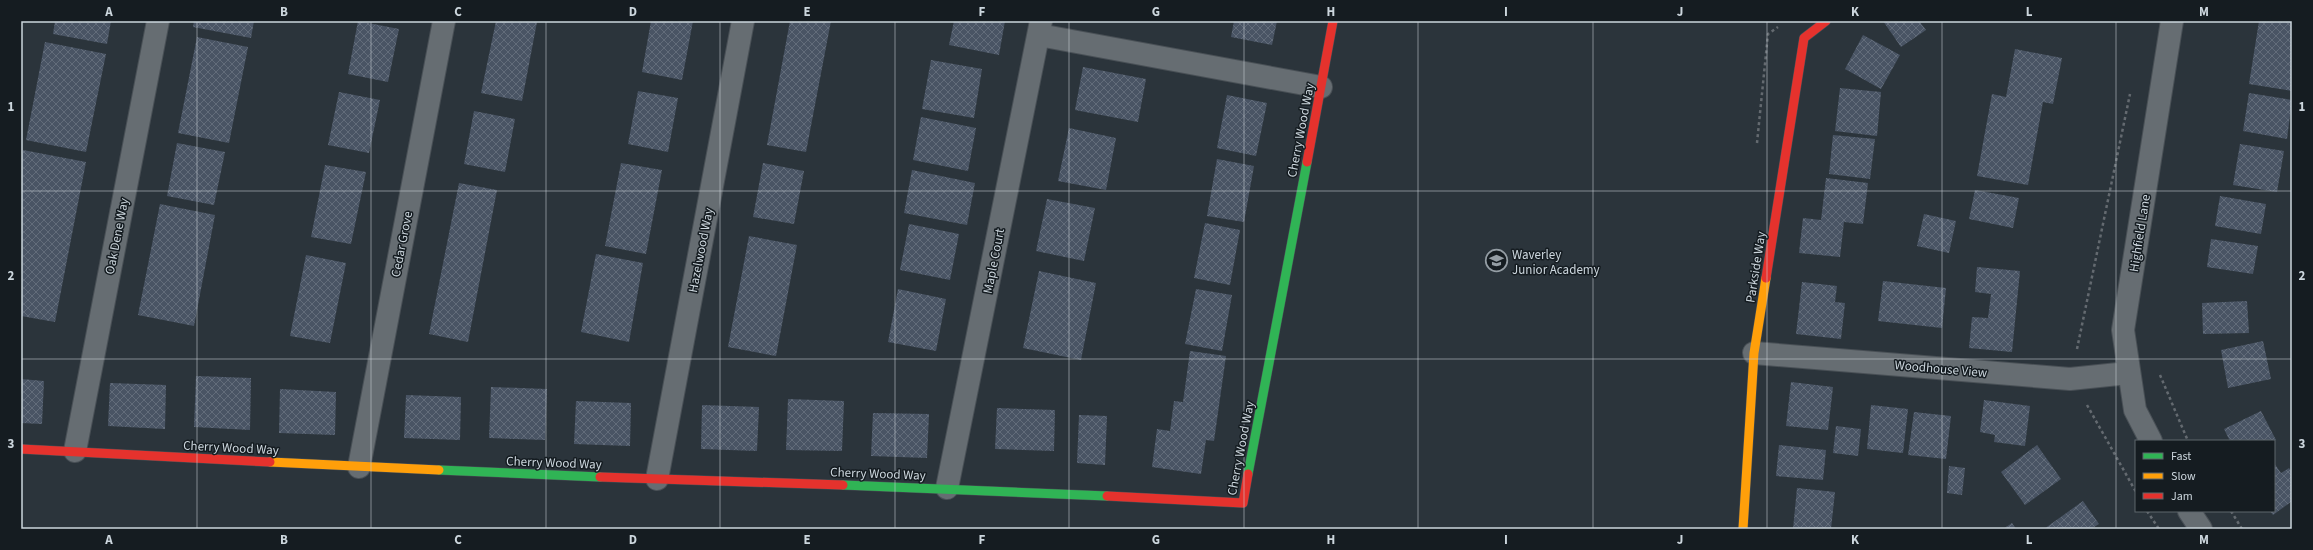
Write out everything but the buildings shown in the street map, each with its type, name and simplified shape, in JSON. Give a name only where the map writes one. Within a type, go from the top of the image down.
[{"type":"street","name":"Oak Dene Way","points":[[75,451],[158,21]]},
{"type":"street","name":"Cedar Grove","points":[[359,467],[444,21]]},
{"type":"street","name":"Hazelwood Way","points":[[657,479],[743,21]]},
{"type":"street","name":"Cherry Wood Way","points":[[21,449],[359,467],[657,479],[947,488],[1243,504],[1334,21]]},
{"type":"street","name":"Parkside Way","points":[[1743,529],[1754,353],[1804,38],[1826,21]]},
{"type":"street","name":"Highfield Lane","points":[[2150,440],[2135,410],[2128,373],[2123,330],[2172,21]]},
{"type":"street","points":[[1040,28],[1321,87]]},
{"type":"street","name":"Maple Court","points":[[947,488],[1040,28]]},
{"type":"street","name":"Woodhouse View","points":[[1754,353],[2070,379],[2128,373]]},
{"type":"street","points":[[2190,512],[2201,529]]},
{"type":"path","points":[[2148,512],[2160,529]]},
{"type":"path","points":[[2232,512],[2242,529]]},
{"type":"traffic: fast","points":[[1248,474],[1307,162]]},
{"type":"traffic: fast","points":[[439,470],[600,477]]},
{"type":"traffic: fast","points":[[843,485],[1107,496]]},
{"type":"traffic: slow","points":[[1743,529],[1754,353],[1766,278]]},
{"type":"traffic: slow","points":[[270,462],[439,470]]},
{"type":"traffic: jam","points":[[1307,162],[1333,21]]},
{"type":"traffic: jam","points":[[1766,278],[1804,38],[1826,21]]},
{"type":"traffic: jam","points":[[21,449],[270,462]]},
{"type":"traffic: jam","points":[[1107,496],[1243,503],[1248,474]]},
{"type":"traffic: jam","points":[[600,477],[843,485]]},
{"type":"place","name":"Waverley Junior Academy","points":[[1497,261]]}]
